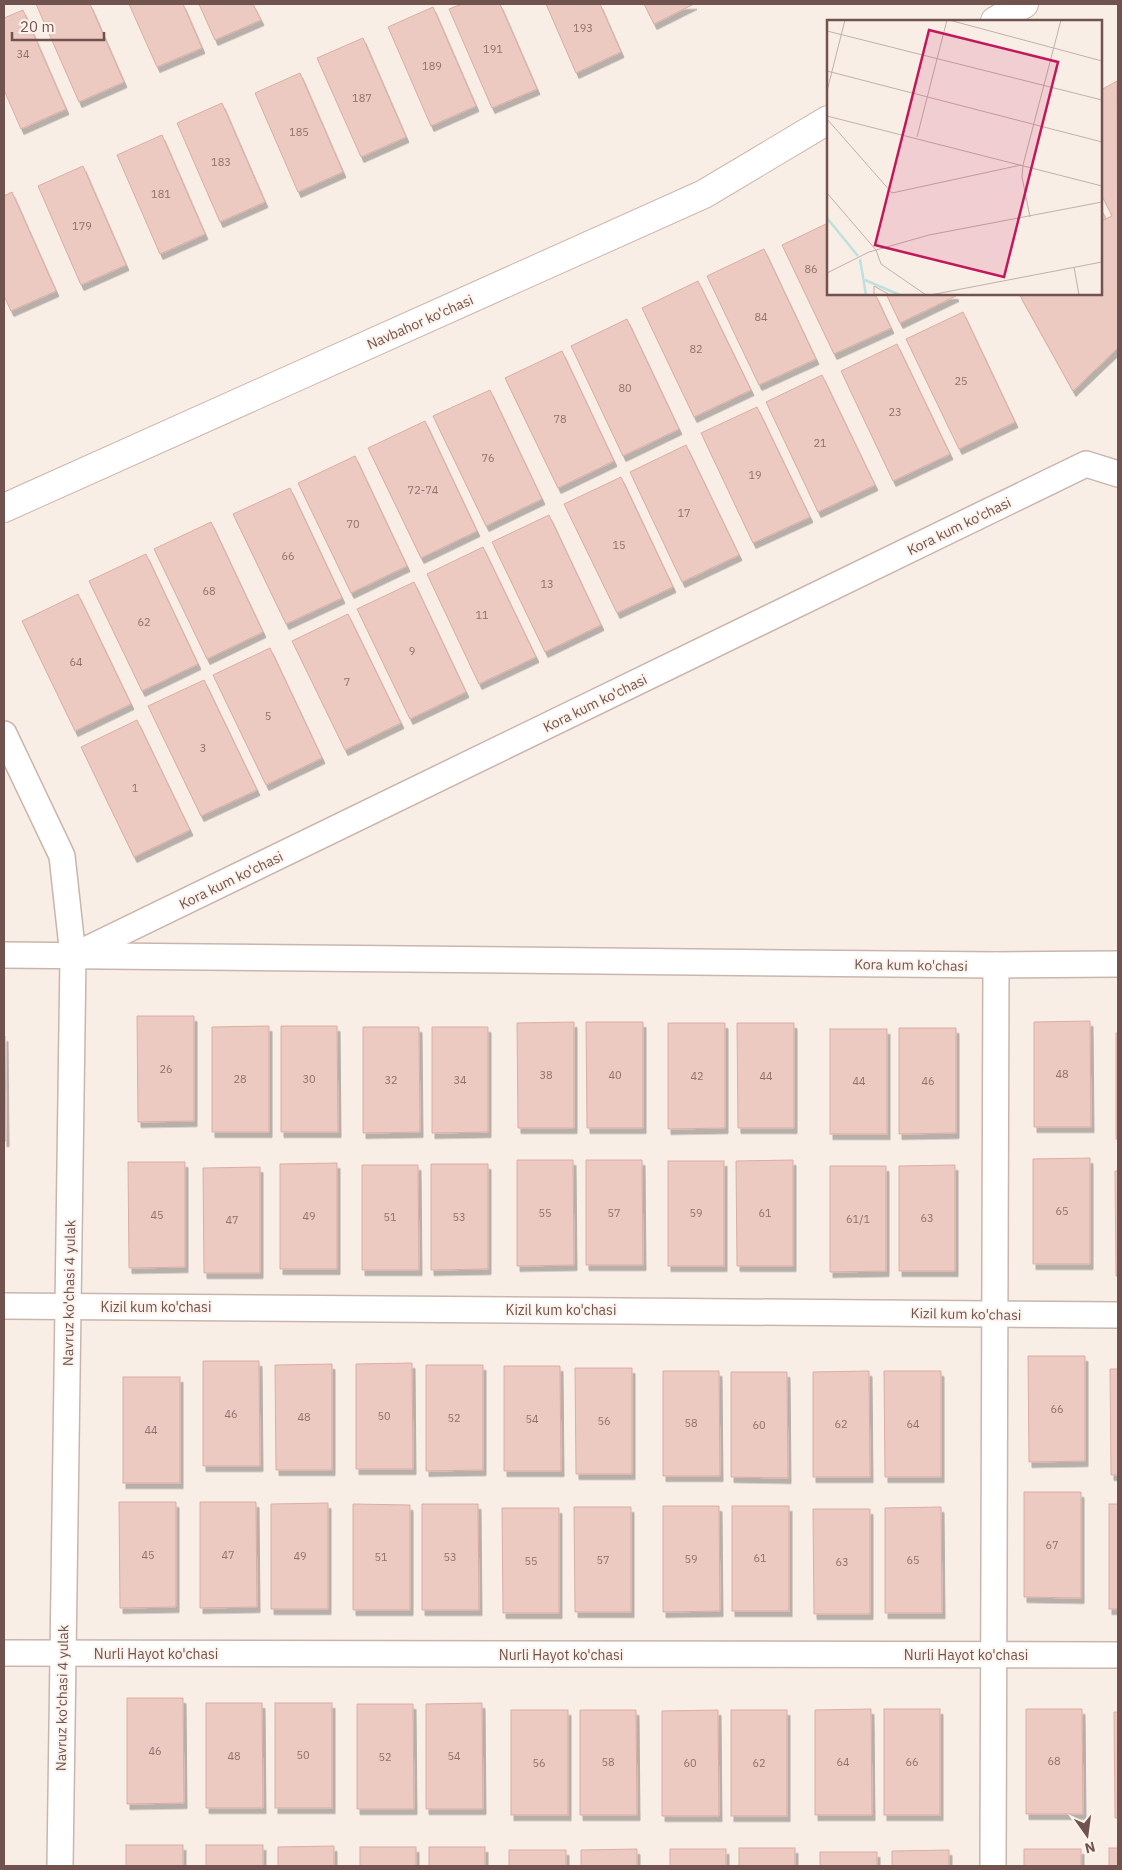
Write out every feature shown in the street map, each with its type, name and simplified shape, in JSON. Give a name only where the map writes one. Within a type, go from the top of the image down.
[{"type":"main road","points":[[997,20],[1024,4]]},
{"type":"main road","name":"Navbahor ko'chasi","points":[[4,508],[704,194],[827,121]]},
{"type":"street","name":"Kora kum ko'chasi","points":[[74,956],[1086,464],[1118,474]]},
{"type":"street","name":"Navruz ko'chasi 4 yulak","points":[[4,734],[62,856],[74,956],[60,1866]]},
{"type":"street","name":"Kora kum ko'chasi","points":[[4,955],[996,966],[1118,964]]},
{"type":"street","points":[[993,1866],[996,966]]},
{"type":"street","name":"Kizil kum ko'chasi","points":[[4,1306],[1118,1315]]},
{"type":"street","name":"Nurli Hayot ko'chasi","points":[[4,1654],[1118,1655]]},
{"type":"building","points":[[36,4],[90,4],[124,82],[79,102]]},
{"type":"building","points":[[129,4],[183,4],[202,48],[157,67]]},
{"type":"building","points":[[199,4],[253,4],[261,20],[215,40]]},
{"type":"building","points":[[462,4],[500,4],[537,89],[492,108],[449,9]]},
{"type":"building","points":[[546,4],[600,4],[621,52],[576,73]]},
{"type":"building","points":[[644,4],[694,4],[654,24]]},
{"type":"building","points":[[433,7],[476,106],[431,126],[388,27]]},
{"type":"building","points":[[23,10],[66,109],[21,129],[4,90],[4,18]]},
{"type":"building","points":[[363,38],[406,137],[361,157],[317,58]]},
{"type":"building","points":[[300,73],[343,172],[298,192],[255,93]]},
{"type":"building","points":[[1117,81],[1118,348],[1073,391],[1020,295],[1102,295],[1102,221],[1112,216],[1102,196],[1102,89]]},
{"type":"building","points":[[222,103],[265,202],[220,222],[177,123]]},
{"type":"building","points":[[162,135],[205,234],[160,254],[117,155]]},
{"type":"building","points":[[83,166],[126,265],[81,285],[38,186]]},
{"type":"building","points":[[12,192],[56,291],[11,311],[4,296],[4,196]]},
{"type":"building","points":[[1102,211],[1106,219],[1102,221]]},
{"type":"building","points":[[827,223],[827,295],[875,295],[891,328],[834,354],[782,245]]},
{"type":"building","points":[[764,249],[816,359],[759,385],[707,276]]},
{"type":"building","points":[[698,281],[751,390],[694,417],[642,308]]},
{"type":"building","points":[[886,295],[956,296],[900,323]]},
{"type":"building","points":[[963,312],[1015,422],[959,449],[906,339]]},
{"type":"building","points":[[627,319],[679,429],[623,456],[571,346]]},
{"type":"building","points":[[897,344],[950,454],[893,481],[841,371]]},
{"type":"building","points":[[562,351],[614,461],[558,488],[505,378]]},
{"type":"building","points":[[822,375],[875,485],[818,512],[766,402]]},
{"type":"building","points":[[490,390],[542,499],[486,526],[433,416]]},
{"type":"building","points":[[757,407],[810,517],[753,543],[701,433]]},
{"type":"building","points":[[425,421],[477,531],[421,558],[368,448]]},
{"type":"building","points":[[686,445],[739,555],[682,582],[630,472]]},
{"type":"building","points":[[355,456],[407,566],[351,593],[298,483]]},
{"type":"building","points":[[621,477],[673,587],[617,613],[564,504]]},
{"type":"building","points":[[290,488],[342,598],[286,624],[233,514]]},
{"type":"building","points":[[549,515],[601,625],[545,652],[492,542]]},
{"type":"building","points":[[211,522],[263,632],[207,659],[154,549]]},
{"type":"building","points":[[483,547],[536,657],[479,684],[427,574]]},
{"type":"building","points":[[146,554],[198,664],[142,691],[89,581]]},
{"type":"building","points":[[414,582],[466,692],[410,719],[357,609]]},
{"type":"building","points":[[78,594],[131,704],[75,731],[22,621]]},
{"type":"building","points":[[348,614],[401,723],[345,750],[292,641]]},
{"type":"building","points":[[270,648],[322,758],[266,785],[213,675]]},
{"type":"building","points":[[204,680],[257,790],[201,816],[148,706]]},
{"type":"building","points":[[137,720],[190,830],[134,857],[81,747]]},
{"type":"building","points":[[137,1016],[194,1016],[194,1121],[138,1122]]},
{"type":"building","points":[[1090,1021],[1091,1127],[1034,1127],[1034,1022]]},
{"type":"building","points":[[574,1022],[574,1128],[518,1128],[517,1023]]},
{"type":"building","points":[[586,1022],[643,1022],[643,1128],[587,1128]]},
{"type":"building","points":[[668,1023],[725,1023],[725,1128],[668,1129]]},
{"type":"building","points":[[737,1023],[794,1023],[794,1128],[738,1128]]},
{"type":"building","points":[[269,1026],[269,1132],[212,1132],[212,1027]]},
{"type":"building","points":[[281,1026],[337,1026],[338,1132],[281,1132]]},
{"type":"building","points":[[363,1027],[419,1027],[420,1132],[363,1133]]},
{"type":"building","points":[[432,1027],[488,1027],[488,1132],[432,1133]]},
{"type":"building","points":[[899,1028],[956,1028],[956,1133],[899,1134]]},
{"type":"building","points":[[830,1029],[887,1029],[887,1134],[830,1134]]},
{"type":"building","points":[[1116,1033],[1118,1033],[1118,1139],[1116,1139]]},
{"type":"building","points":[[5,1036],[6,1141],[4,1141]]},
{"type":"building","points":[[1090,1158],[1090,1264],[1033,1264],[1033,1159]]},
{"type":"building","points":[[517,1160],[573,1160],[574,1265],[517,1266]]},
{"type":"building","points":[[586,1160],[642,1160],[643,1265],[586,1265]]},
{"type":"building","points":[[793,1160],[793,1266],[737,1266],[736,1161]]},
{"type":"building","points":[[668,1161],[724,1161],[724,1266],[668,1266]]},
{"type":"building","points":[[128,1162],[185,1162],[185,1267],[129,1268]]},
{"type":"building","points":[[337,1163],[337,1269],[280,1269],[280,1164]]},
{"type":"building","points":[[431,1164],[488,1164],[488,1269],[431,1270]]},
{"type":"building","points":[[362,1165],[418,1165],[419,1270],[362,1270]]},
{"type":"building","points":[[955,1165],[955,1271],[899,1271],[899,1166]]},
{"type":"building","points":[[830,1166],[886,1166],[886,1271],[830,1272]]},
{"type":"building","points":[[260,1167],[260,1273],[204,1273],[203,1168]]},
{"type":"building","points":[[1115,1171],[1118,1171],[1118,1276],[1116,1276]]},
{"type":"building","points":[[1028,1356],[1085,1356],[1085,1461],[1029,1462]]},
{"type":"building","points":[[203,1361],[259,1361],[260,1466],[203,1466]]},
{"type":"building","points":[[412,1363],[413,1469],[356,1469],[356,1364]]},
{"type":"building","points":[[332,1364],[332,1470],[276,1470],[275,1365]]},
{"type":"building","points":[[426,1365],[483,1365],[483,1470],[426,1471]]},
{"type":"building","points":[[504,1366],[560,1366],[561,1471],[504,1471]]},
{"type":"building","points":[[575,1368],[632,1368],[632,1474],[576,1474]]},
{"type":"building","points":[[1110,1369],[1118,1369],[1118,1475],[1111,1475]]},
{"type":"building","points":[[663,1371],[719,1371],[720,1476],[663,1476]]},
{"type":"building","points":[[869,1371],[870,1477],[813,1477],[813,1372]]},
{"type":"building","points":[[884,1371],[941,1371],[941,1477],[885,1477]]},
{"type":"building","points":[[731,1372],[787,1372],[788,1478],[731,1477]]},
{"type":"building","points":[[123,1377],[180,1377],[180,1483],[123,1483]]},
{"type":"building","points":[[1024,1492],[1081,1492],[1081,1598],[1024,1597]]},
{"type":"building","points":[[119,1502],[176,1502],[176,1607],[120,1608]]},
{"type":"building","points":[[200,1502],[256,1502],[257,1607],[200,1608]]},
{"type":"building","points":[[328,1503],[328,1609],[271,1609],[271,1504]]},
{"type":"building","points":[[353,1504],[410,1505],[410,1610],[353,1610]]},
{"type":"building","points":[[422,1504],[478,1504],[479,1610],[422,1610]]},
{"type":"building","points":[[1109,1504],[1118,1504],[1118,1609],[1109,1609]]},
{"type":"building","points":[[663,1506],[719,1506],[720,1611],[663,1612]]},
{"type":"building","points":[[732,1506],[789,1506],[789,1611],[732,1611]]},
{"type":"building","points":[[574,1507],[631,1507],[631,1612],[575,1612]]},
{"type":"building","points":[[941,1507],[942,1613],[885,1613],[885,1508]]},
{"type":"building","points":[[502,1508],[559,1508],[559,1613],[503,1613]]},
{"type":"building","points":[[813,1509],[870,1509],[870,1614],[814,1614]]},
{"type":"building","points":[[127,1698],[183,1698],[184,1803],[127,1804]]},
{"type":"building","points":[[206,1703],[262,1703],[263,1808],[206,1808]]},
{"type":"building","points":[[275,1703],[332,1703],[332,1808],[275,1808]]},
{"type":"building","points":[[482,1703],[483,1809],[426,1809],[426,1704]]},
{"type":"building","points":[[357,1704],[413,1704],[414,1809],[357,1809]]},
{"type":"building","points":[[871,1709],[872,1815],[815,1815],[815,1710]]},
{"type":"building","points":[[884,1709],[940,1709],[940,1815],[884,1815]]},
{"type":"building","points":[[1026,1709],[1082,1709],[1083,1814],[1026,1814]]},
{"type":"building","points":[[511,1710],[568,1710],[568,1815],[511,1815]]},
{"type":"building","points":[[580,1710],[636,1710],[637,1815],[580,1815]]},
{"type":"building","points":[[718,1710],[719,1816],[662,1816],[662,1711]]},
{"type":"building","points":[[731,1710],[787,1710],[787,1816],[731,1816]]},
{"type":"building","points":[[1114,1712],[1118,1712],[1118,1818],[1115,1818]]},
{"type":"building","points":[[126,1845],[183,1845],[183,1866],[126,1866]]},
{"type":"building","points":[[206,1845],[263,1845],[263,1866],[206,1866]]},
{"type":"building","points":[[334,1846],[334,1866],[278,1866],[278,1847]]},
{"type":"building","points":[[360,1847],[416,1847],[416,1866],[360,1866]]},
{"type":"building","points":[[429,1847],[485,1847],[485,1866],[429,1866]]},
{"type":"building","points":[[739,1848],[795,1848],[795,1866],[739,1866]]},
{"type":"building","points":[[1109,1848],[1118,1848],[1118,1866],[1109,1866]]},
{"type":"building","points":[[637,1849],[637,1866],[581,1866],[581,1850]]},
{"type":"building","points":[[670,1849],[726,1849],[726,1866],[670,1866]]},
{"type":"building","points":[[1024,1849],[1081,1849],[1081,1866],[1024,1866]]},
{"type":"building","points":[[509,1850],[566,1850],[566,1866],[509,1866]]},
{"type":"building","points":[[949,1850],[949,1866],[892,1866],[892,1851]]},
{"type":"building","points":[[820,1852],[877,1852],[877,1866],[820,1866]]}]
